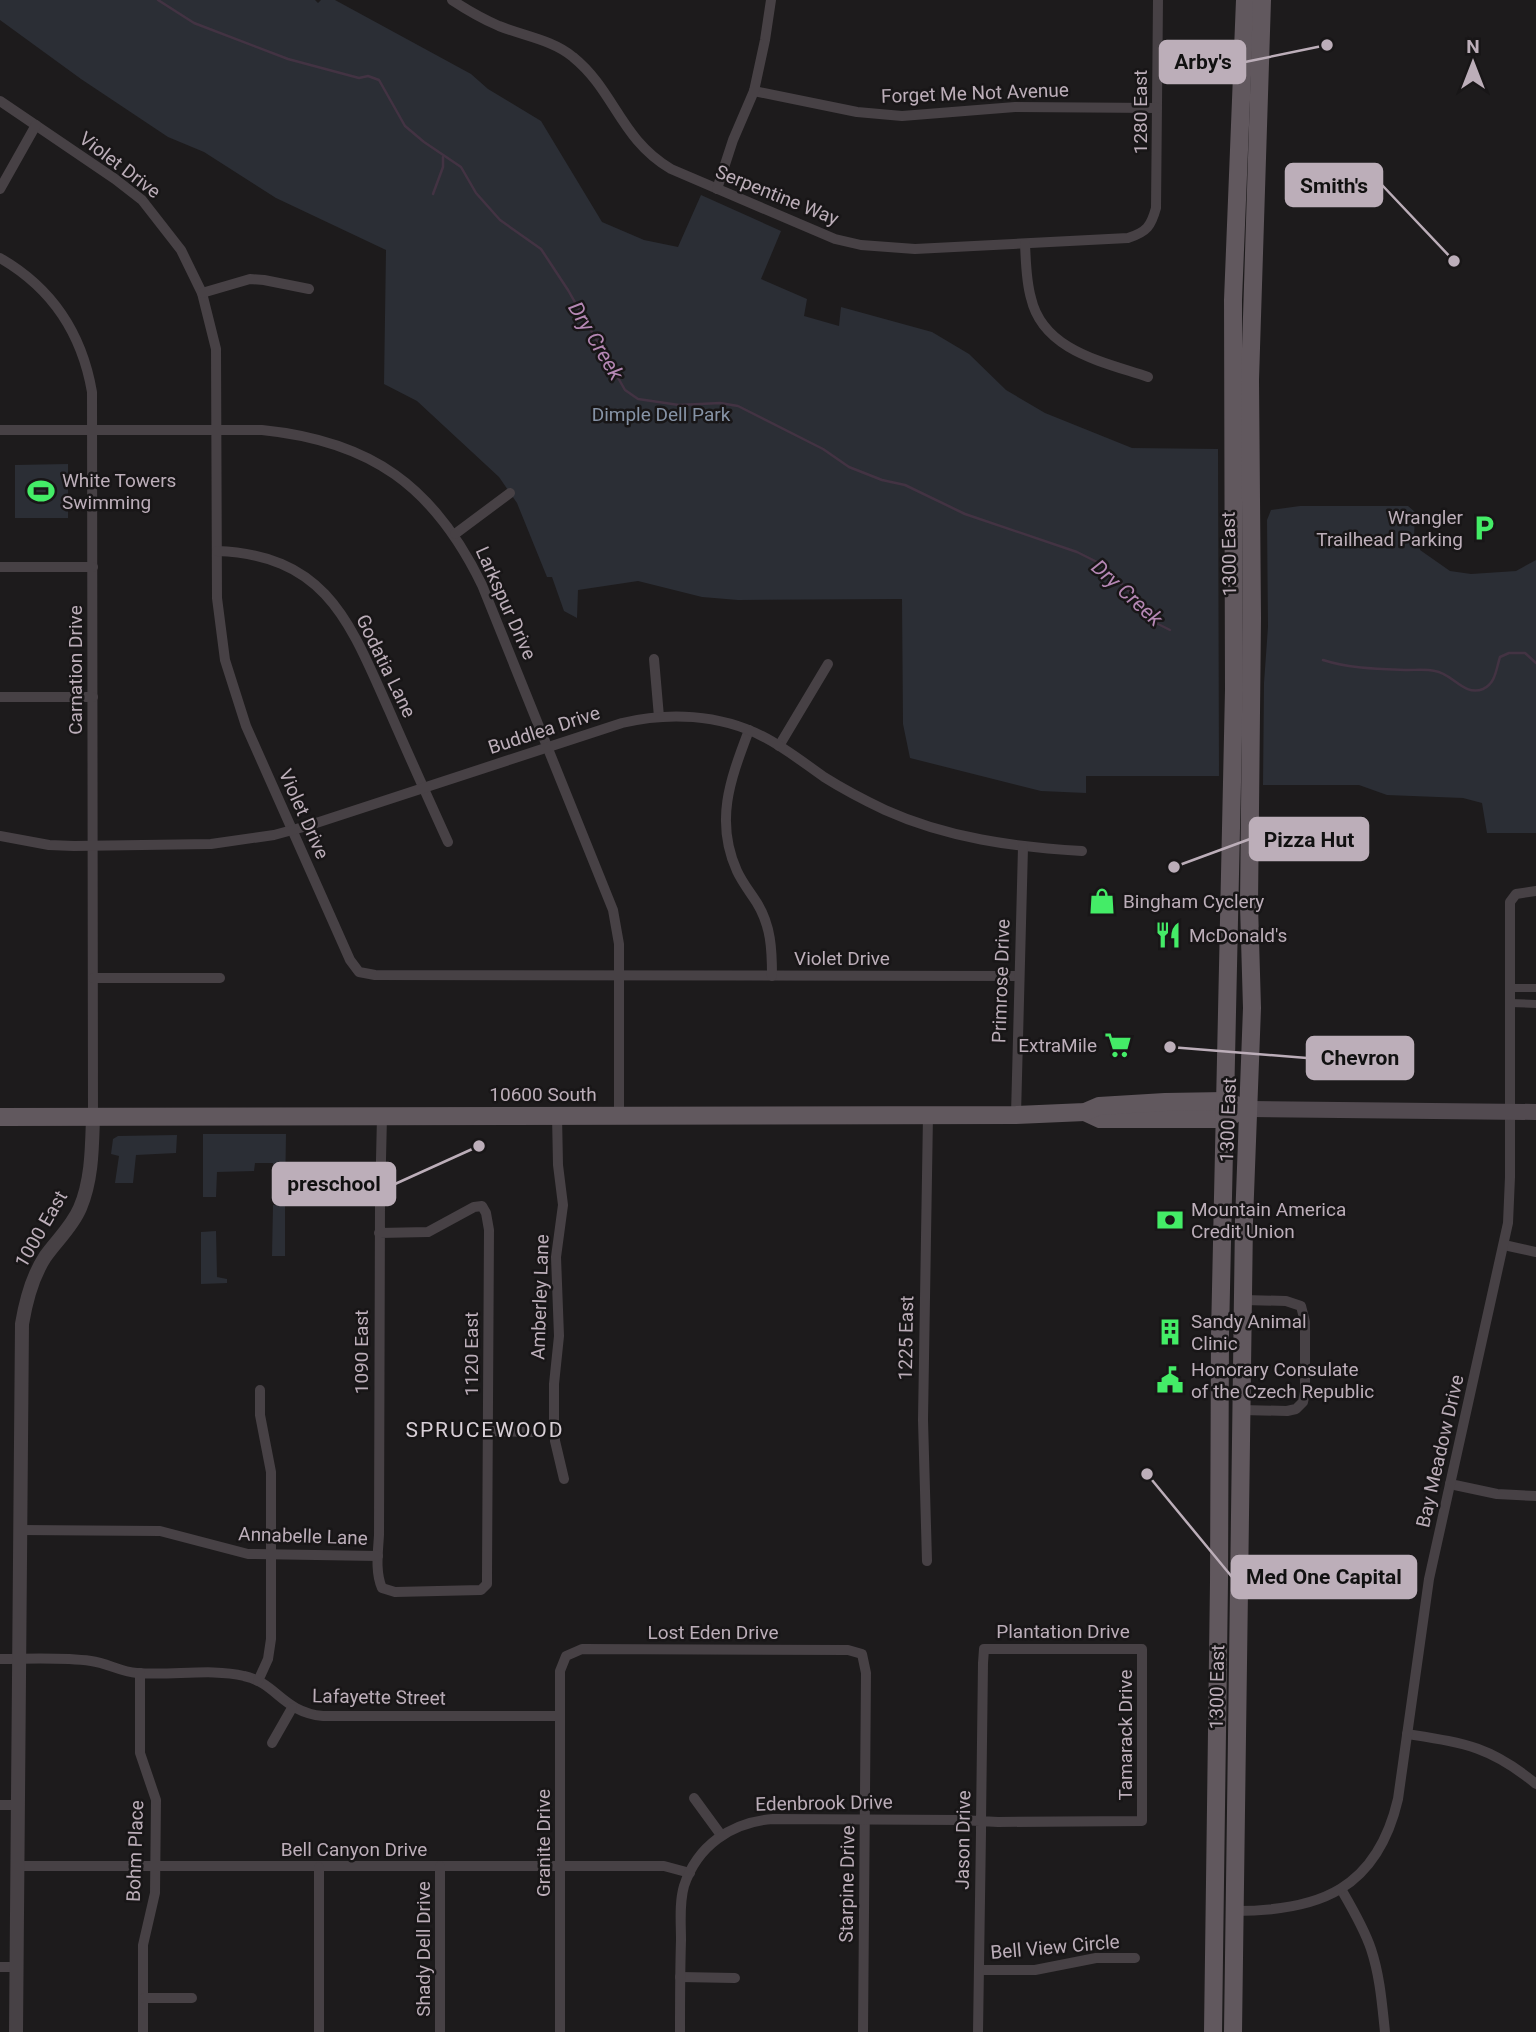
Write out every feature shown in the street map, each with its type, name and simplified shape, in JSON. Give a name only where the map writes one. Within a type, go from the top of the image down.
[{"type":"main road","name":"1300 East","points":[[1213,2032],[1220,1308],[1234,690],[1233,300],[1245,0]]},
{"type":"main road","name":"1300 East","points":[[1233,2032],[1244,1222],[1252,1008],[1249,905],[1252,629],[1250,487],[1256,158],[1262,0]]},
{"type":"main road","points":[[1241,94],[1249,118],[1248,148],[1256,158]]},
{"type":"main road","name":"10600 South","points":[[0,1117],[1016,1115],[1085,1112],[1099,1106],[1165,1102],[1225,1110],[1536,1112]]},
{"type":"main road","points":[[1216,1808],[1222,1836],[1223,1901],[1235,1911]]},
{"type":"street","name":"Serpentine Way","points":[[452,0],[499,25],[555,45],[571,55],[596,80],[628,132],[653,159],[810,230],[862,245],[915,250],[1128,237],[1144,233],[1152,224]]},
{"type":"street","points":[[717,189],[733,140],[754,91],[771,0]]},
{"type":"street","name":"1280 East","points":[[1152,224],[1156,208],[1158,0]]},
{"type":"street","name":"Forget Me Not Avenue","points":[[754,91],[857,112],[902,116],[1004,107],[1157,108]]},
{"type":"street","name":"Violet Drive","points":[[0,100],[142,200],[181,250],[202,293],[216,349],[220,633],[231,686],[246,726],[350,960],[359,972],[375,975],[1019,976]]},
{"type":"street","points":[[0,188],[36,125]]},
{"type":"street","points":[[1025,244],[1031,301],[1047,331],[1074,351],[1148,377]]},
{"type":"street","name":"Carnation Drive","points":[[0,258],[34,281],[53,300],[79,343],[88,367],[92,392],[93,1117]]},
{"type":"street","points":[[202,293],[250,279],[309,289]]},
{"type":"street","name":"Larkspur Drive","points":[[0,430],[262,430],[300,434],[337,444],[371,459],[402,480],[430,505],[455,534],[482,585],[613,910],[619,944],[619,1115]]},
{"type":"street","points":[[455,534],[510,494]]},
{"type":"street","name":"Godatia Lane","points":[[217,551],[254,555],[290,568],[307,579],[338,609],[358,641],[448,842]]},
{"type":"street","points":[[0,567],[93,567]]},
{"type":"street","points":[[654,659],[659,717]]},
{"type":"street","points":[[779,746],[828,664]]},
{"type":"street","points":[[0,697],[93,697]]},
{"type":"street","name":"Buddlea Drive","points":[[0,836],[49,845],[211,844],[293,831],[622,723],[659,717],[702,718],[749,730],[779,746],[828,779],[885,810],[956,834],[1023,847],[1082,851]]},
{"type":"street","points":[[749,730],[729,784],[726,829],[736,870],[758,904],[771,935],[772,976]]},
{"type":"street","name":"Primrose Drive","points":[[1016,1115],[1023,847]]},
{"type":"street","name":"Bay Meadow Drive","points":[[1235,1911],[1284,1909],[1323,1898],[1341,1889],[1367,1866],[1386,1839],[1398,1799],[1424,1608],[1504,1245],[1510,1200],[1510,902],[1516,894],[1536,891]]},
{"type":"street","points":[[93,978],[219,978]]},
{"type":"street","points":[[1510,988],[1536,988]]},
{"type":"street","points":[[1510,1003],[1536,1004]]},
{"type":"street","name":"Amberley Lane","points":[[557,1115],[558,1165],[563,1205],[556,1257],[559,1336],[554,1384],[554,1420],[555,1441],[564,1479]]},
{"type":"street","name":"1225 East","points":[[927,1561],[923,1407],[928,1115]]},
{"type":"street","name":"1090 East","points":[[383,1116],[379,1233],[378,1556],[383,1588]]},
{"type":"street","name":"1000 East","points":[[16,2032],[22,1324],[25,1304],[45,1258],[79,1210],[89,1178],[93,1117]]},
{"type":"street","name":"1120 East","points":[[379,1233],[428,1232],[467,1210],[482,1206],[489,1230],[485,1588],[470,1592],[402,1592],[383,1588]]},
{"type":"street","points":[[1504,1245],[1536,1252]]},
{"type":"street","points":[[1242,1410],[1287,1411],[1296,1409],[1303,1402],[1305,1322],[1301,1306],[1286,1301],[1244,1300]]},
{"type":"street","points":[[258,1681],[271,1649],[271,1472],[260,1415],[260,1390]]},
{"type":"street","points":[[488,1431],[533,1432]]},
{"type":"street","points":[[1450,1484],[1497,1494],[1536,1496]]},
{"type":"street","name":"Annabelle Lane","points":[[20,1530],[160,1531],[226,1550],[271,1556],[378,1556]]},
{"type":"street","name":"Lost Eden Drive","points":[[566,1656],[582,1649],[849,1650],[862,1654]]},
{"type":"street","name":"Plantation Drive","points":[[984,1649],[1142,1649]]},
{"type":"street","name":"Jason Drive","points":[[978,2032],[984,1649]]},
{"type":"street","name":"Tamarack Drive","points":[[1142,1649],[1142,1821]]},
{"type":"street","name":"Starpine Drive","points":[[862,1654],[866,1672],[863,2032]]},
{"type":"street","name":"Granite Drive","points":[[560,2032],[560,1671],[566,1656]]},
{"type":"street","name":"Lafayette Street","points":[[0,1659],[95,1661],[116,1669],[140,1673],[235,1674],[258,1681],[292,1708],[323,1716],[561,1716]]},
{"type":"street","name":"Bohm Place","points":[[140,1673],[140,1753],[156,1800],[155,1893],[143,1945],[144,2032]]},
{"type":"street","points":[[272,1743],[292,1708]]},
{"type":"street","points":[[1407,1734],[1464,1743],[1492,1754],[1536,1784]]},
{"type":"street","points":[[694,1798],[721,1835]]},
{"type":"street","points":[[0,1805],[18,1805]]},
{"type":"street","name":"Edenbrook Drive","points":[[680,2032],[684,1886],[708,1845],[733,1828],[759,1820],[1142,1821]]},
{"type":"street","name":"Bell Canyon Drive","points":[[17,1866],[664,1866],[690,1872]]},
{"type":"street","name":"Shady Dell Drive","points":[[440,1866],[440,2032]]},
{"type":"street","points":[[319,1867],[319,2032]]},
{"type":"street","points":[[1341,1889],[1371,1949],[1379,1982],[1385,2032]]},
{"type":"street","name":"Bell View Circle","points":[[979,1970],[1035,1970],[1080,1960],[1135,1958]]},
{"type":"street","points":[[0,1967],[16,1967]]},
{"type":"street","points":[[680,1977],[735,1978]]},
{"type":"street","points":[[144,1998],[191,1998]]},
{"type":"green space","name":"Dimple Dell Park","points":[[0,0],[315,0],[318,3],[321,0],[335,0],[471,74],[488,89],[541,121],[602,222],[644,240],[678,247],[701,195],[781,231],[761,279],[807,299],[804,316],[839,326],[841,307],[932,332],[969,354],[1006,390],[1045,413],[1132,448],[1218,449],[1219,776],[1086,776],[1086,793],[1041,791],[910,758],[903,724],[902,599],[738,600],[702,597],[638,581],[578,590],[577,618],[564,611],[552,577],[547,577],[517,503],[499,477],[417,401],[384,384],[386,250],[276,198],[204,152],[168,137],[81,79],[0,20]]},
{"type":"green space","name":"White Towers Swimming","points":[[68,464],[68,518],[15,518],[15,465]]},
{"type":"green space","points":[[1300,506],[1408,506],[1415,512],[1414,539],[1420,550],[1450,571],[1471,574],[1516,571],[1536,560],[1536,833],[1487,833],[1482,803],[1463,798],[1387,795],[1359,785],[1263,785],[1264,683],[1268,627],[1267,520],[1271,510]]},
{"type":"green space","points":[[203,1134],[286,1134],[285,1197],[274,1198],[273,1163],[255,1163],[254,1171],[217,1172],[216,1197],[203,1197]]},
{"type":"green space","points":[[177,1135],[176,1153],[136,1155],[133,1183],[115,1183],[119,1156],[111,1154],[113,1139],[118,1136]]},
{"type":"green space","points":[[273,1205],[285,1206],[285,1256],[272,1256]]},
{"type":"green space","points":[[216,1231],[217,1277],[227,1279],[227,1283],[201,1284],[201,1232]]},
{"type":"waterway","name":"Dry Creek","points":[[158,0],[194,23],[288,59],[359,78],[368,76],[379,80],[405,126],[461,167],[476,193],[500,220],[541,249],[568,290],[625,390],[638,399],[679,405],[720,403],[738,406],[823,449],[849,467],[882,480],[905,485],[965,514],[1077,552],[1101,564],[1158,624],[1170,630]]},
{"type":"waterway","points":[[433,194],[443,167],[443,157]]},
{"type":"waterway","name":"Dry Creek","points":[[1323,660],[1365,668],[1435,671],[1476,691],[1491,683],[1500,657],[1509,653],[1525,653],[1536,663]]},
{"type":"place","name":"Arby's","points":[[1327,45]]},
{"type":"place","name":"Smith's","points":[[1454,261]]},
{"type":"place","name":"White Towers Swimming","points":[[41,491]]},
{"type":"place","name":"Wrangler Trailhead Parking","points":[[1484,528]]},
{"type":"place","name":"Pizza Hut","points":[[1174,867]]},
{"type":"place","name":"Bingham Cyclery","points":[[1102,901]]},
{"type":"place","name":"McDonald's","points":[[1168,935]]},
{"type":"place","name":"ExtraMile","points":[[1118,1045]]},
{"type":"place","name":"Chevron","points":[[1170,1047]]},
{"type":"place","name":"preschool","points":[[479,1146]]},
{"type":"place","name":"Mountain America Credit Union","points":[[1170,1220]]},
{"type":"place","name":"Sandy Animal Clinic","points":[[1170,1332]]},
{"type":"place","name":"Honorary Consulate of the Czech Republic","points":[[1170,1380]]},
{"type":"place","name":"Med One Capital","points":[[1147,1474]]},
{"type":"district","name":"SPRUCEWOOD","points":[[485,1430]]}]
